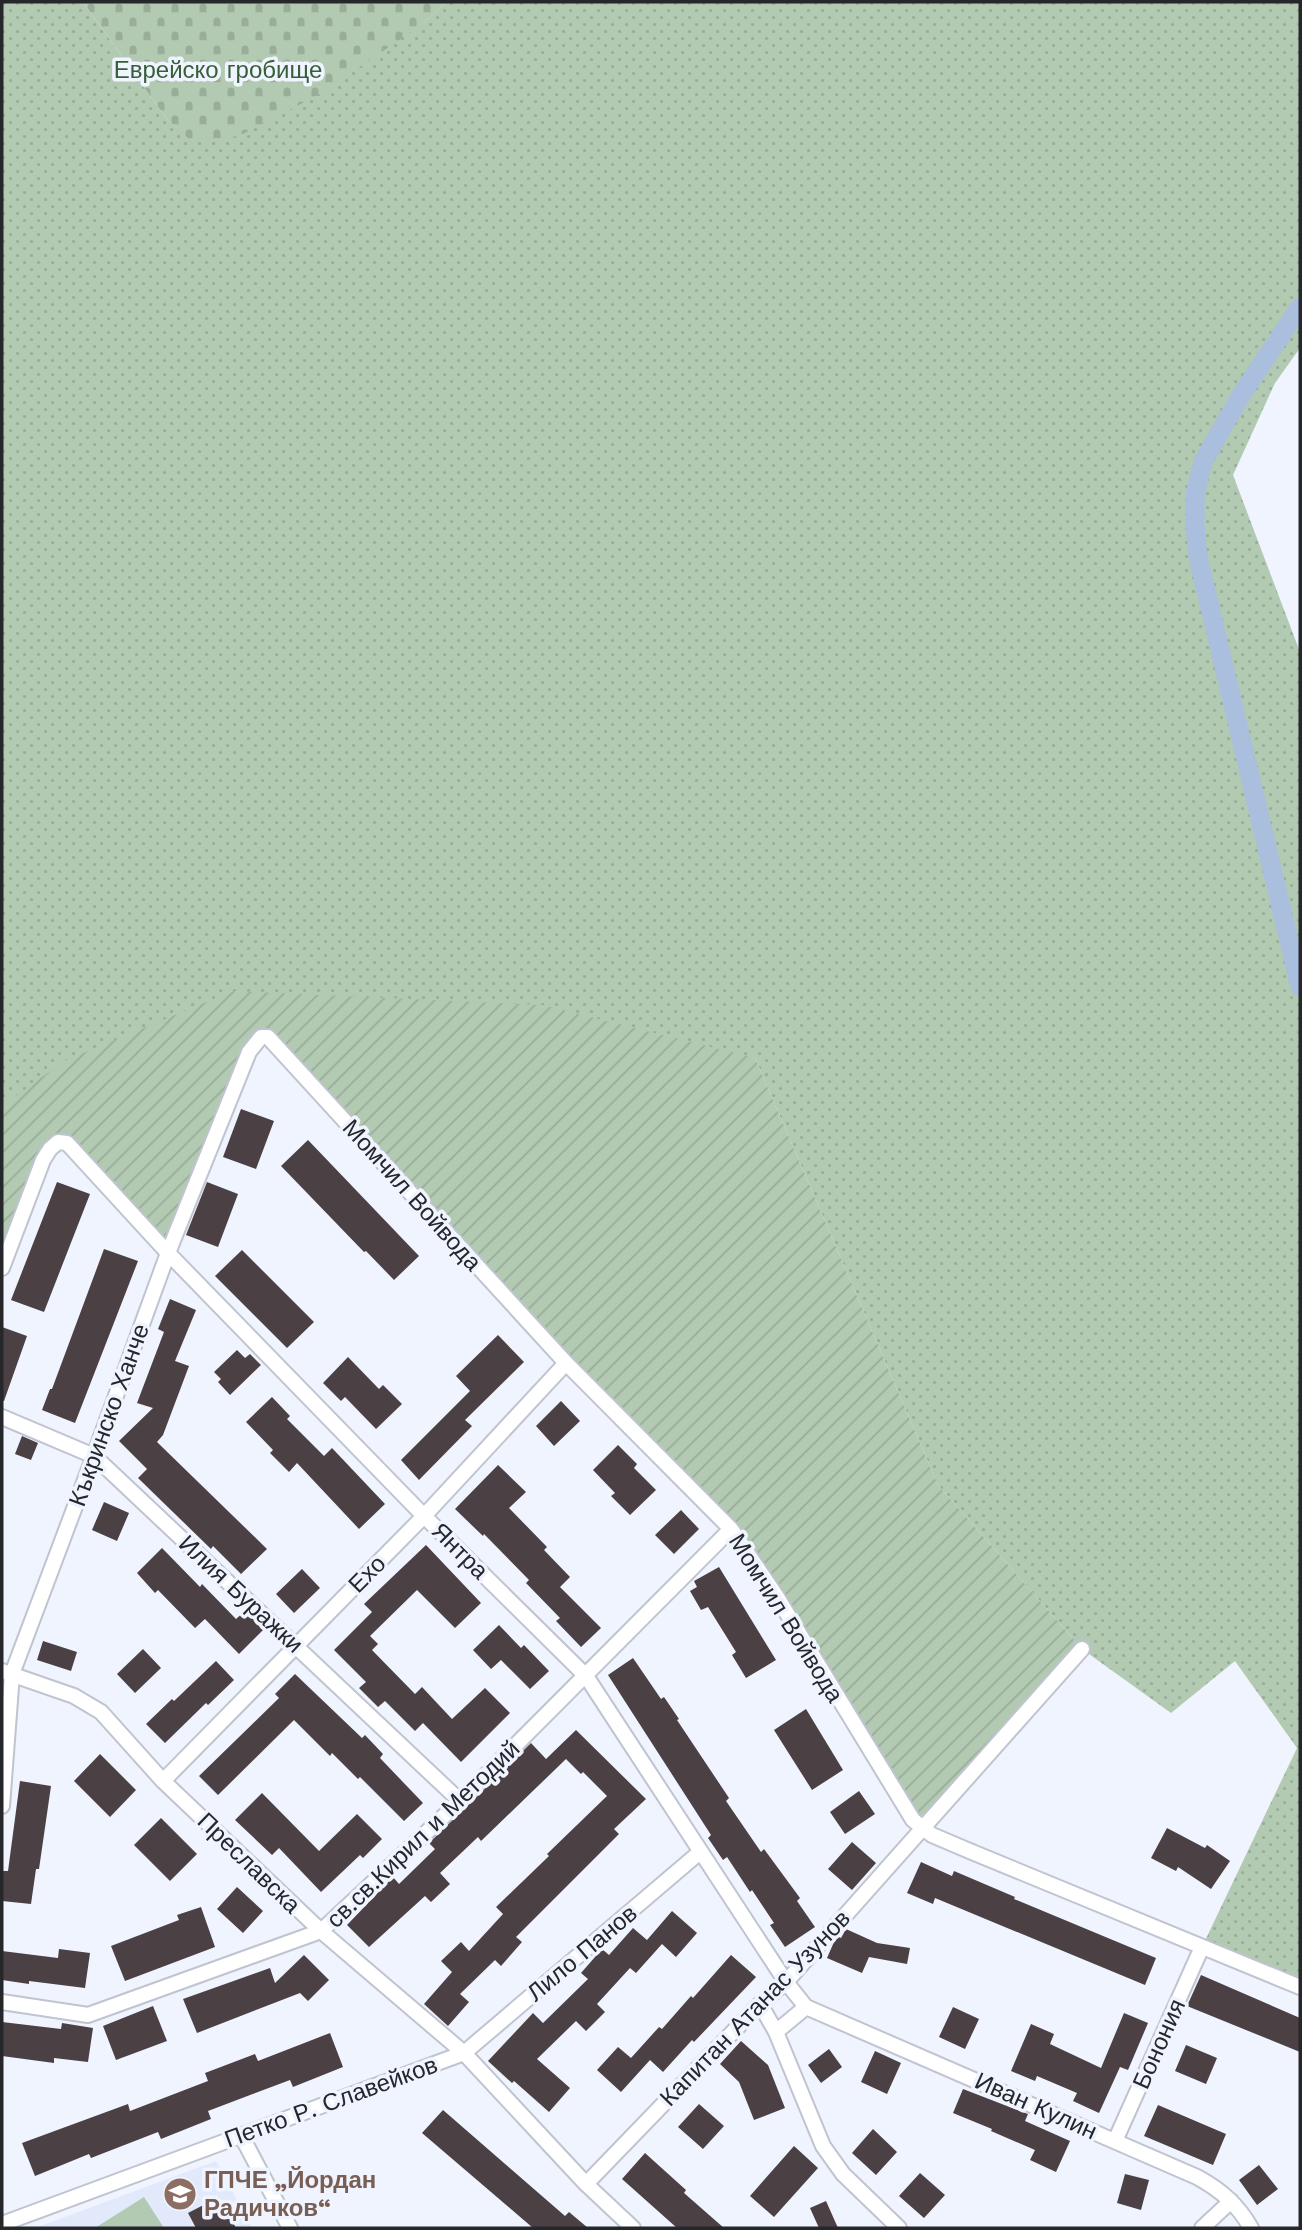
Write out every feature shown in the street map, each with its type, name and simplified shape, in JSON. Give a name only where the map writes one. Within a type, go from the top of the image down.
[{"type":"street","name":"Къкринско Ханче","points":[[2,1806],[7,1672],[94,1457],[168,1253],[249,1052],[261,1037]]},
{"type":"street","name":"Момчил Войвода","points":[[261,1037],[268,1037],[274,1042],[566,1363],[731,1529],[777,1597],[894,1792],[921,1828],[972,1853],[1300,1987]]},
{"type":"street","name":"Янтра","points":[[2,1268],[43,1160],[58,1142],[67,1143],[168,1253],[424,1516],[586,1676],[786,1982],[806,2007]]},
{"type":"street","name":"Ехо","points":[[163,1781],[424,1516],[566,1363]]},
{"type":"street","name":"Илия Буражки","points":[[2,1417],[94,1457],[460,1801]]},
{"type":"street","name":"св.св.Кирил и Методий","points":[[2,2002],[88,2015],[321,1931],[460,1801],[731,1529]]},
{"type":"street","name":"Капитан Атанас Узунов","points":[[586,2184],[760,2004],[786,1982],[1082,1649]]},
{"type":"street","name":"Преславска","points":[[7,1672],[74,1696],[101,1712],[163,1781],[321,1931],[464,2053],[586,2184],[633,2228]]},
{"type":"street","name":"Лило Панов","points":[[464,2053],[700,1852]]},
{"type":"street","name":"Бонония","points":[[1115,2141],[1202,1947]]},
{"type":"street","points":[[760,2004],[776,2032],[823,2146],[843,2174],[899,2228]]},
{"type":"street","name":"Иван Кулин","points":[[806,2007],[1197,2178],[1217,2188],[1243,2214],[1251,2228]]},
{"type":"street","points":[[776,2032],[806,2007]]},
{"type":"street","name":"Петко Р. Славейков","points":[[2,2224],[464,2053]]},
{"type":"street","points":[[241,2136],[290,2228]]},
{"type":"street","points":[[1202,2228],[1231,2201]]},
{"type":"shaded area","name":"ГПЧЕ „Йордан Радичков“","points":[[216,2161],[252,2228],[35,2228]]},
{"type":"green space","points":[[2,2],[83,2],[166,118],[192,141],[424,23],[446,2],[1300,2],[1300,348],[1275,383],[1233,475],[1300,652],[1300,1987],[1202,1947],[1297,1748],[1235,1661],[1171,1713],[1082,1649],[938,1485],[755,1058],[233,991],[2,1106]]},
{"type":"green space","name":"Еврейско гробище","points":[[83,2],[446,2],[424,23],[320,94],[239,136],[191,141],[166,118]]},
{"type":"green space","points":[[233,991],[542,1005],[755,1058],[938,1485],[1082,1649],[921,1828],[754,1561],[261,1037],[168,1253],[59,1142],[2,1268],[2,1106],[64,1061]]},
{"type":"green space","points":[[144,2197],[164,2228],[95,2228]]},
{"type":"building","points":[[241,1109],[274,1121],[256,1169],[223,1157]]},
{"type":"building","points":[[308,1140],[419,1256],[394,1280],[281,1166]]},
{"type":"building","points":[[57,1182],[90,1194],[44,1312],[11,1300]]},
{"type":"building","points":[[207,1182],[238,1194],[218,1247],[186,1235]]},
{"type":"building","points":[[104,1249],[138,1261],[75,1423],[42,1410]]},
{"type":"building","points":[[242,1250],[314,1322],[287,1348],[215,1276]]},
{"type":"building","points":[[170,1299],[196,1310],[175,1361],[189,1366],[163,1435],[157,1442],[267,1549],[241,1574],[213,1546],[211,1549],[138,1478],[147,1469],[119,1441],[153,1408],[137,1403],[164,1332],[158,1329]]},
{"type":"building","points":[[2,1327],[27,1336],[4,1401],[2,1401]]},
{"type":"building","points":[[498,1335],[524,1362],[465,1420],[472,1426],[419,1480],[401,1460],[470,1391],[456,1376]]},
{"type":"building","points":[[237,1350],[245,1358],[250,1354],[261,1365],[230,1395],[218,1382],[221,1379],[214,1372]]},
{"type":"building","points":[[348,1357],[379,1389],[383,1385],[402,1404],[376,1429],[345,1397],[341,1401],[323,1383]]},
{"type":"building","points":[[272,1397],[290,1416],[287,1419],[324,1456],[332,1448],[385,1504],[359,1529],[297,1463],[289,1472],[270,1453],[273,1450],[246,1422]]},
{"type":"building","points":[[561,1401],[580,1421],[554,1446],[536,1426]]},
{"type":"building","points":[[22,1436],[38,1443],[31,1460],[15,1454]]},
{"type":"building","points":[[618,1445],[637,1464],[634,1468],[656,1490],[630,1515],[611,1496],[615,1493],[593,1470]]},
{"type":"building","points":[[498,1465],[526,1492],[509,1508],[547,1547],[544,1550],[570,1577],[560,1587],[601,1628],[581,1647],[556,1621],[560,1618],[526,1583],[529,1580],[455,1509]]},
{"type":"building","points":[[104,1502],[129,1513],[117,1541],[92,1530]]},
{"type":"building","points":[[681,1510],[699,1529],[674,1554],[655,1535]]},
{"type":"building","points":[[426,1545],[481,1603],[455,1628],[417,1590],[370,1636],[378,1644],[372,1650],[415,1694],[422,1687],[452,1719],[485,1688],[510,1713],[461,1762],[423,1723],[415,1731],[385,1701],[378,1707],[359,1688],[366,1682],[334,1650],[372,1612],[364,1604]]},
{"type":"building","points":[[162,1548],[236,1619],[245,1611],[264,1629],[239,1654],[205,1619],[195,1628],[158,1590],[155,1593],[137,1573]]},
{"type":"building","points":[[719,1567],[776,1660],[746,1678],[732,1655],[736,1652],[708,1607],[701,1610],[690,1591],[697,1587],[694,1581]]},
{"type":"building","points":[[302,1569],[320,1588],[294,1613],[276,1594]]},
{"type":"building","points":[[499,1625],[521,1648],[524,1645],[549,1671],[530,1689],[501,1660],[491,1669],[473,1650]]},
{"type":"building","points":[[43,1641],[77,1652],[71,1671],[37,1660]]},
{"type":"building","points":[[143,1649],[161,1668],[135,1693],[117,1674]]},
{"type":"building","points":[[633,1658],[661,1699],[664,1697],[679,1719],[677,1720],[729,1798],[726,1801],[761,1852],[764,1849],[800,1898],[797,1901],[815,1927],[785,1947],[770,1925],[774,1923],[752,1890],[750,1892],[727,1857],[723,1860],[708,1838],[711,1835],[608,1675]]},
{"type":"building","points":[[216,1661],[234,1680],[165,1743],[146,1724]]},
{"type":"building","points":[[295,1674],[362,1738],[365,1735],[383,1754],[380,1758],[423,1803],[404,1821],[360,1777],[358,1779],[332,1753],[330,1756],[294,1720],[218,1795],[199,1776],[279,1698],[275,1694]]},
{"type":"building","points":[[806,1709],[843,1770],[812,1790],[774,1730]]},
{"type":"building","points":[[576,1730],[646,1799],[614,1829],[619,1834],[516,1937],[522,1942],[501,1966],[495,1960],[460,1994],[469,2002],[448,2026],[424,2004],[452,1972],[441,1961],[461,1942],[469,1951],[503,1914],[496,1907],[607,1796],[583,1772],[581,1774],[566,1759],[481,1841],[478,1837],[440,1873],[450,1884],[431,1902],[425,1896],[369,1947],[347,1925],[393,1877],[399,1884],[435,1849],[429,1843],[531,1743],[546,1759]]},
{"type":"building","points":[[100,1754],[136,1790],[110,1817],[74,1781]]},
{"type":"building","points":[[20,1781],[51,1786],[31,1904],[2,1901],[3,1871],[8,1871]]},
{"type":"building","points":[[859,1791],[875,1814],[845,1834],[830,1812]]},
{"type":"building","points":[[262,1793],[319,1851],[357,1814],[382,1839],[363,1858],[360,1855],[321,1892],[279,1848],[272,1855],[235,1820]]},
{"type":"building","points":[[161,1818],[197,1854],[170,1881],[134,1845]]},
{"type":"building","points":[[1167,1828],[1205,1848],[1207,1845],[1230,1861],[1211,1889],[1178,1867],[1176,1871],[1151,1858]]},
{"type":"building","points":[[852,1842],[876,1863],[852,1890],[828,1869]]},
{"type":"building","points":[[921,1862],[952,1876],[954,1871],[1156,1958],[1145,1985],[935,1898],[933,1904],[907,1893]]},
{"type":"building","points":[[237,1887],[263,1911],[243,1933],[217,1909]]},
{"type":"building","points":[[201,1907],[215,1947],[125,1981],[111,1946],[179,1920],[177,1915]]},
{"type":"building","points":[[672,1911],[697,1933],[676,1957],[662,1944],[636,1973],[630,1968],[597,2004],[605,2012],[586,2031],[576,2021],[537,2059],[570,2088],[549,2112],[488,2061],[533,2013],[543,2023],[588,1979],[581,1973],[602,1949],[609,1955],[633,1928],[647,1940]]},
{"type":"building","points":[[846,1929],[877,1943],[910,1948],[907,1964],[869,1957],[862,1973],[827,1958],[834,1942],[841,1938]]},
{"type":"building","points":[[59,1949],[90,1953],[85,1988],[2,1980],[2,1951],[58,1958]]},
{"type":"building","points":[[304,1955],[329,1980],[308,2001],[300,1993],[197,2033],[183,1999],[270,1968],[275,1983]]},
{"type":"building","points":[[731,1955],[756,1977],[663,2072],[650,2060],[621,2092],[597,2070],[618,2047],[631,2058],[659,2027],[662,2029],[691,1996],[693,1998]]},
{"type":"building","points":[[1201,1975],[1300,2018],[1300,2052],[1187,2006]]},
{"type":"building","points":[[153,2006],[167,2041],[116,2060],[103,2026]]},
{"type":"building","points":[[953,2007],[979,2019],[965,2049],[939,2037]]},
{"type":"building","points":[[1124,2013],[1148,2023],[1128,2070],[1120,2067],[1099,2113],[1073,2101],[1077,2093],[1037,2076],[1035,2081],[1011,2071],[1031,2024],[1054,2034],[1050,2044],[1101,2068]]},
{"type":"building","points":[[2,2022],[61,2029],[62,2023],[93,2028],[88,2062],[54,2058],[54,2063],[2,2056]]},
{"type":"building","points":[[330,2033],[343,2067],[293,2087],[290,2080],[208,2111],[211,2119],[161,2139],[158,2132],[91,2158],[89,2154],[35,2176],[22,2143],[128,2104],[130,2111],[208,2081],[205,2073],[255,2054],[258,2061]]},
{"type":"building","points":[[741,2041],[768,2065],[785,2108],[754,2120],[739,2082],[720,2064]]},
{"type":"building","points":[[1186,2045],[1217,2058],[1206,2084],[1175,2071]]},
{"type":"building","points":[[829,2049],[842,2067],[821,2083],[808,2065]]},
{"type":"building","points":[[875,2051],[901,2063],[887,2094],[861,2082]]},
{"type":"building","points":[[963,2089],[1028,2114],[1025,2121],[1070,2141],[1056,2172],[1030,2160],[1035,2150],[953,2113]]},
{"type":"building","points":[[699,2104],[724,2126],[703,2149],[678,2127]]},
{"type":"building","points":[[1158,2105],[1226,2134],[1213,2165],[1144,2136]]},
{"type":"building","points":[[443,2110],[565,2216],[569,2212],[588,2228],[533,2228],[422,2133]]},
{"type":"building","points":[[873,2129],[897,2152],[876,2175],[852,2153]]},
{"type":"building","points":[[794,2146],[818,2168],[774,2217],[750,2196]]},
{"type":"building","points":[[645,2153],[686,2190],[684,2193],[724,2228],[677,2228],[622,2179]]},
{"type":"building","points":[[1259,2165],[1278,2189],[1257,2205],[1239,2180]]},
{"type":"building","points":[[920,2173],[945,2195],[924,2218],[899,2196]]},
{"type":"building","points":[[1125,2174],[1149,2180],[1141,2210],[1117,2203]]},
{"type":"building","points":[[219,2197],[236,2228],[196,2228],[188,2213]]},
{"type":"building","points":[[826,2201],[838,2228],[819,2228],[810,2208]]},
{"type":"waterway","points":[[1300,307],[1241,395],[1203,462],[1195,494],[1198,557],[1300,987]]},
{"type":"place","name":"ГПЧЕ „Йордан Радичков“","points":[[180,2194]]}]
